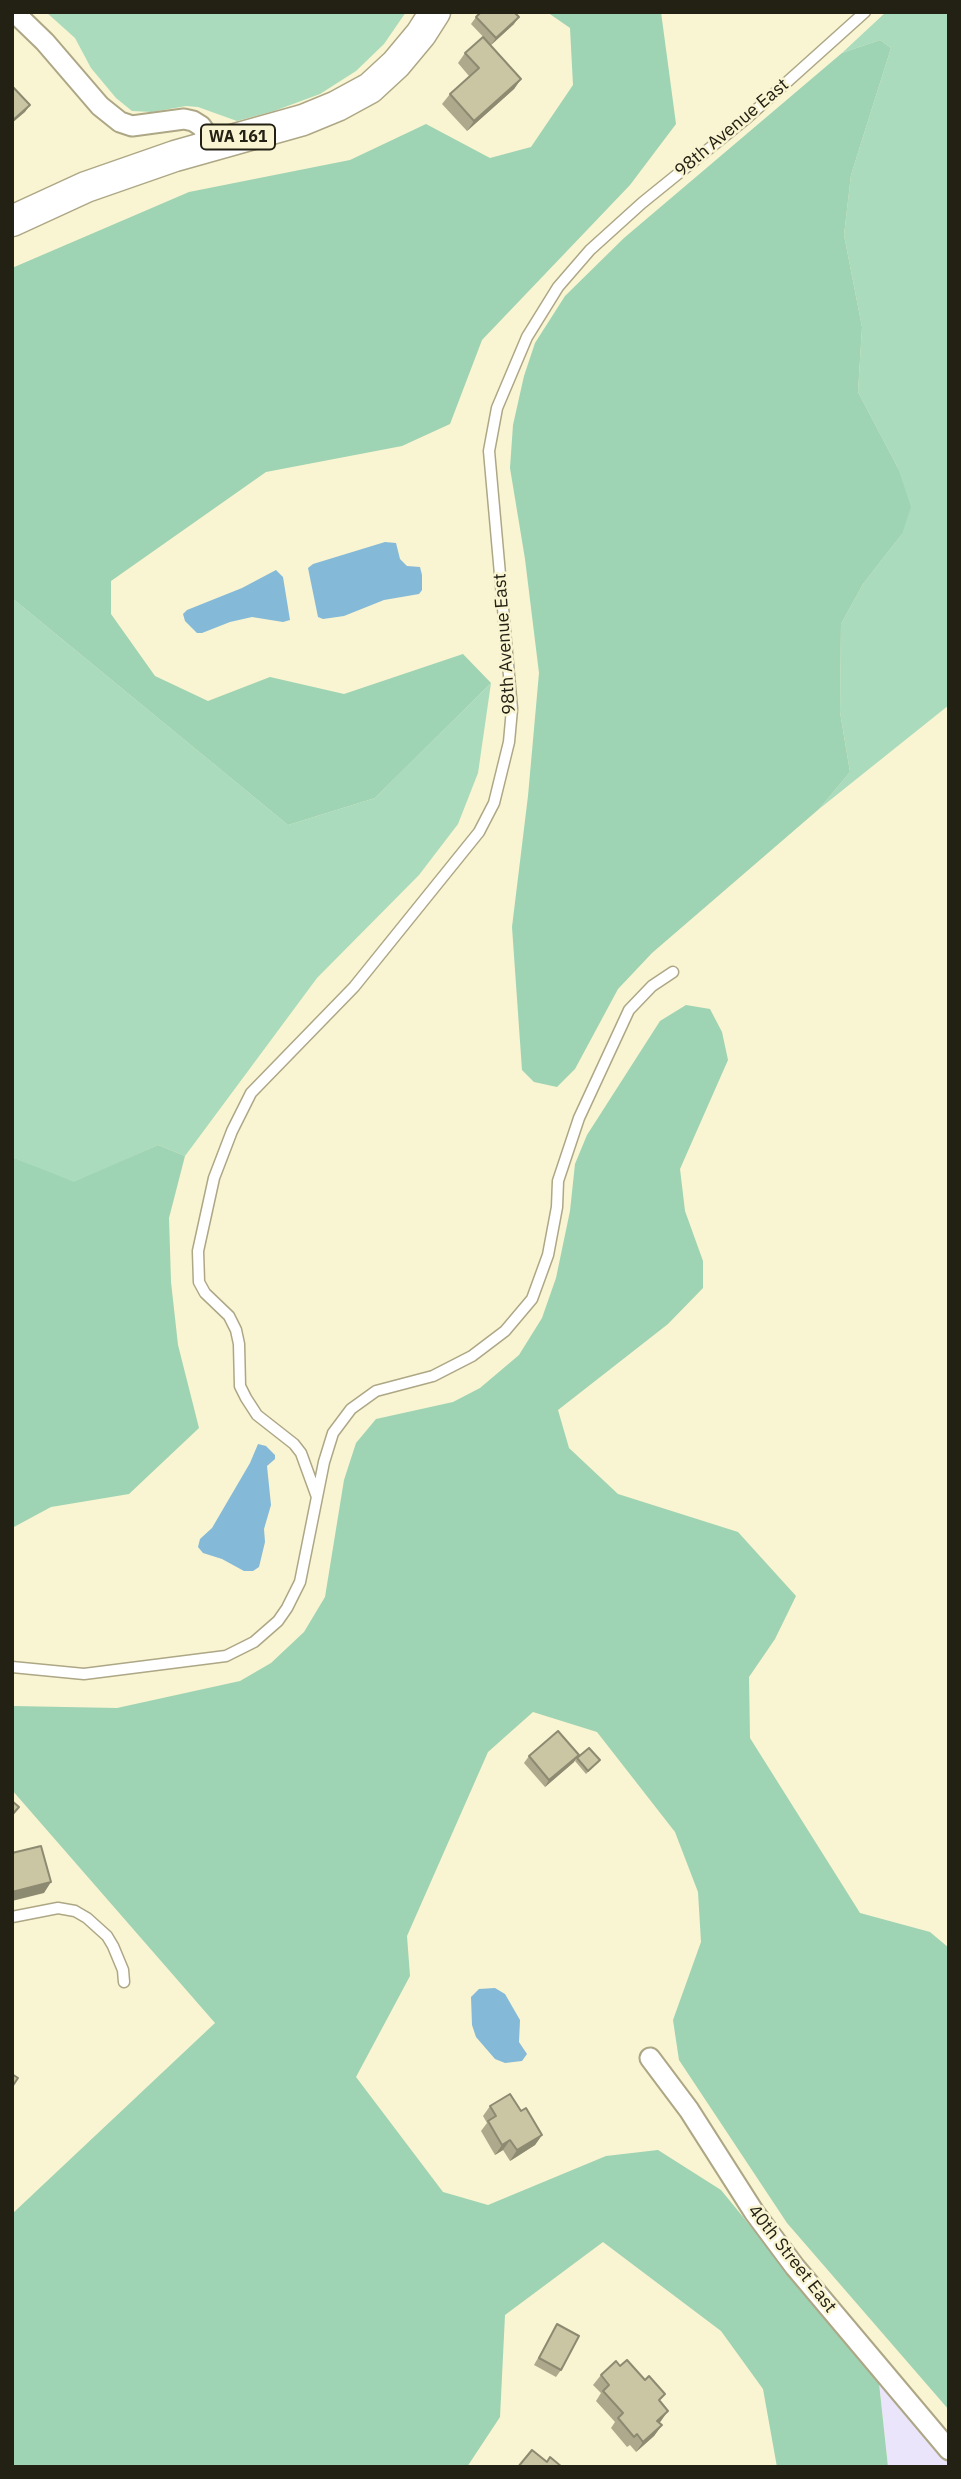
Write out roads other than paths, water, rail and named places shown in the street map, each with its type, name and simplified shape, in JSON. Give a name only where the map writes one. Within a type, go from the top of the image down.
[{"type":"main road","name":"WA 161","points":[[12,221],[86,187],[175,156],[303,120],[337,106],[369,88],[396,64],[435,12]]},
{"type":"street","points":[[15,13],[45,42],[100,106],[120,122],[132,126],[184,119],[193,121],[201,126],[214,145]]},
{"type":"street","name":"40th Street East","points":[[650,2058],[689,2110],[754,2212],[795,2267],[949,2450]]},
{"type":"lane","name":"98th Avenue East","points":[[317,1497],[301,1453],[294,1444],[257,1415],[246,1398],[240,1385],[236,1330],[229,1316],[205,1293],[199,1282],[198,1251],[214,1178],[232,1131],[251,1094],[354,987],[479,832],[494,803],[507,752],[512,709],[489,451],[497,408],[527,337],[558,287],[590,250],[642,203],[747,118],[865,12]]},
{"type":"lane","points":[[12,1667],[84,1674],[226,1657],[272,1627],[295,1595],[304,1567],[327,1447],[341,1420],[376,1391],[433,1376],[472,1356],[505,1331],[532,1299],[548,1255],[557,1207],[558,1181],[579,1118],[629,1010],[652,986],[673,972]]},
{"type":"lane","points":[[12,1917],[58,1908],[87,1918],[107,1936],[114,1947],[124,1982]]},
{"type":"water","points":[[385,542],[396,543],[400,559],[407,566],[420,567],[422,590],[419,594],[384,600],[344,616],[323,619],[318,617],[308,568],[313,564]]},
{"type":"water","points":[[276,570],[283,577],[290,620],[283,622],[252,617],[202,633],[197,633],[185,621],[183,614],[187,610],[242,588]]},
{"type":"water","points":[[258,1444],[266,1446],[275,1455],[275,1459],[267,1466],[271,1505],[264,1529],[265,1542],[259,1567],[253,1571],[244,1571],[222,1559],[203,1553],[198,1547],[200,1539],[212,1528],[250,1463]]},
{"type":"water","points":[[495,1988],[505,1994],[520,2020],[519,2042],[527,2054],[522,2061],[505,2063],[495,2059],[476,2037],[472,2025],[471,1997],[479,1989]]}]
